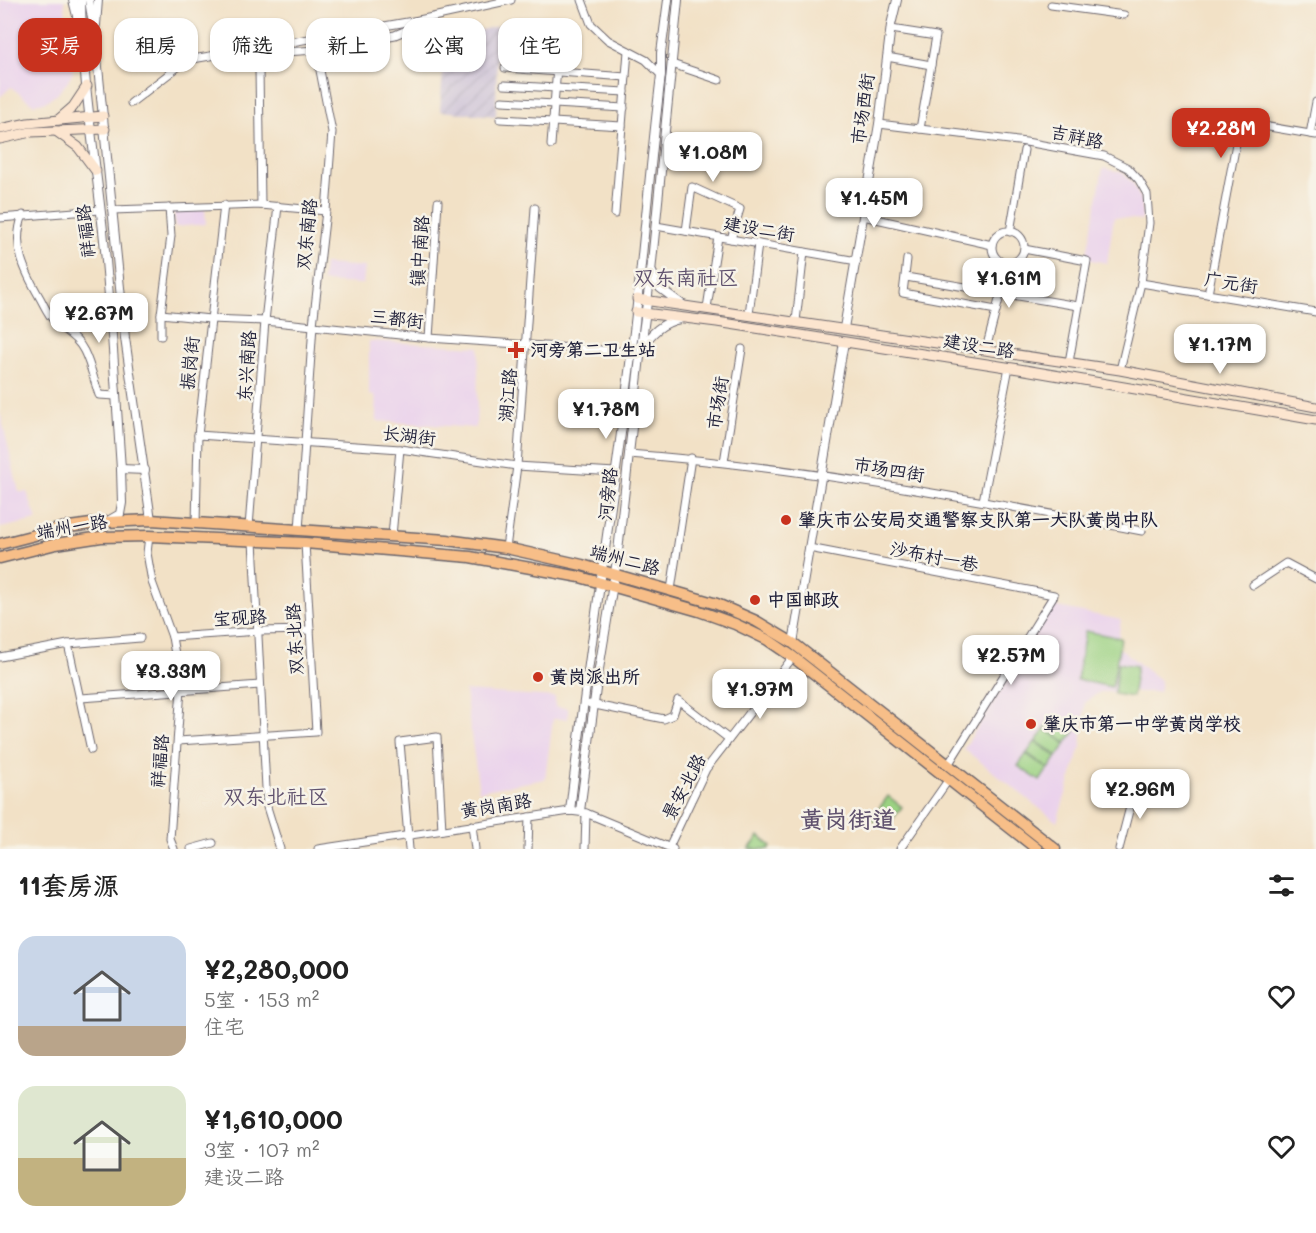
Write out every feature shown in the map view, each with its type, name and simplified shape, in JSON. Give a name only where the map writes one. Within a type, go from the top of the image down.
[{"type":"main road","points":[[56,126],[87,86]]},
{"type":"main road","points":[[0,129],[56,126],[103,116]]},
{"type":"main road","points":[[56,126],[91,130],[105,129]]},
{"type":"main road","points":[[56,126],[78,147],[96,171]]},
{"type":"main road","points":[[0,139],[30,128]]},
{"type":"main road","name":"建设二路","points":[[642,299],[1120,370],[1316,407]]},
{"type":"main road","points":[[717,322],[719,310]]},
{"type":"main road","name":"建设二路","points":[[641,313],[717,322],[1009,367],[1316,420]]},
{"type":"main road","name":"端州二路","points":[[106,522],[151,520],[447,540],[506,548],[582,565],[717,604],[756,621],[793,643],[1055,849]]},
{"type":"main road","name":"端州一路","points":[[0,544],[62,528],[106,522]]},
{"type":"main road","name":"端州二路","points":[[149,536],[305,543],[470,556],[580,577],[699,611],[735,624],[768,640],[793,657],[1037,849]]},
{"type":"main road","name":"端州一路","points":[[0,558],[56,544],[101,537],[149,536]]},
{"type":"main road","points":[[580,577],[582,565]]},
{"type":"main road","points":[[648,597],[651,585]]},
{"type":"street","points":[[73,0],[78,18]]},
{"type":"street","name":"祥福路","points":[[81,0],[82,18]]},
{"type":"street","name":"祥福路","points":[[89,0],[92,18]]},
{"type":"street","points":[[97,18],[98,0]]},
{"type":"street","points":[[427,18],[511,0]]},
{"type":"street","points":[[582,0],[591,24],[608,40],[646,60],[662,75]]},
{"type":"street","name":"河旁路","points":[[585,849],[583,812],[594,705],[614,587],[640,348],[642,299],[662,75],[661,52],[668,0]]},
{"type":"street","name":"河旁路","points":[[642,299],[651,272],[678,0]]},
{"type":"street","name":"市场西街","points":[[844,328],[857,261],[897,0]]},
{"type":"street","points":[[1051,5],[1124,15]]},
{"type":"street","points":[[131,103],[187,60],[402,23]]},
{"type":"street","points":[[891,29],[936,36],[920,129]]},
{"type":"street","points":[[261,205],[259,69],[262,58],[269,53],[306,51]]},
{"type":"street","points":[[615,214],[628,51]]},
{"type":"street","points":[[646,60],[661,52]]},
{"type":"street","points":[[887,57],[931,65]]},
{"type":"street","points":[[672,64],[719,80]]},
{"type":"street","name":"祥福路","points":[[86,72],[100,210],[121,469],[120,514],[106,522]]},
{"type":"street","points":[[94,72],[96,82],[100,85]]},
{"type":"street","name":"祥福路","points":[[99,72],[125,338],[151,520]]},
{"type":"street","name":"双东南路","points":[[299,530],[313,326],[332,132],[320,72]]},
{"type":"street","points":[[551,145],[557,72],[626,77]]},
{"type":"street","points":[[504,85],[625,92]]},
{"type":"street","points":[[502,100],[624,108]]},
{"type":"street","points":[[1208,294],[1240,122],[1313,134],[1316,102]]},
{"type":"street","points":[[500,119],[622,126]]},
{"type":"street","name":"吉祥路","points":[[879,124],[1026,142],[1104,156],[1128,168],[1139,180],[1147,194],[1149,223],[1141,283],[1120,370]]},
{"type":"street","points":[[1011,232],[1024,150]]},
{"type":"street","points":[[96,171],[108,173]]},
{"type":"street","points":[[686,231],[692,188],[740,208],[731,239]]},
{"type":"street","name":"镇中南路","points":[[429,338],[438,202]]},
{"type":"street","name":"振岗街","points":[[196,524],[198,435],[224,205]]},
{"type":"street","points":[[112,210],[261,205],[326,211]]},
{"type":"street","points":[[160,336],[171,236],[169,207]]},
{"type":"street","name":"东兴南路","points":[[249,527],[265,321],[278,207]]},
{"type":"street","name":"湖江路","points":[[506,548],[518,466],[535,208]]},
{"type":"street","points":[[0,218],[100,210]]},
{"type":"street","points":[[22,215],[19,224],[18,249],[30,282],[49,315],[75,338],[84,351],[99,396],[116,396]]},
{"type":"street","points":[[863,216],[992,245]]},
{"type":"street","name":"建设二街","points":[[656,226],[857,261]]},
{"type":"street","points":[[1011,232],[1020,237],[1024,249],[1017,261],[1006,263],[997,259],[992,245],[1001,233],[1011,232]]},
{"type":"street","points":[[707,308],[718,237]]},
{"type":"street","points":[[749,314],[758,244]]},
{"type":"street","points":[[1024,249],[1087,261],[1069,362]]},
{"type":"street","points":[[796,321],[804,252]]},
{"type":"street","points":[[907,259],[903,293],[996,310]]},
{"type":"street","points":[[986,349],[1001,293],[1006,263]]},
{"type":"street","points":[[651,272],[660,288],[683,304]]},
{"type":"street","points":[[906,277],[1078,306]]},
{"type":"street","name":"广元街","points":[[1141,283],[1316,312]]},
{"type":"street","name":"河旁路","points":[[570,811],[631,352],[641,313]]},
{"type":"street","name":"三都街","points":[[161,314],[265,321],[429,338],[631,352]]},
{"type":"street","points":[[640,348],[657,329],[672,321],[684,319]]},
{"type":"street","points":[[793,643],[844,342]]},
{"type":"street","name":"市场街","points":[[724,462],[742,349]]},
{"type":"street","points":[[983,501],[1009,367]]},
{"type":"street","name":"长湖街","points":[[198,435],[400,449],[518,466],[615,472]]},
{"type":"street","points":[[392,536],[400,449]]},
{"type":"street","name":"市场四街","points":[[629,454],[691,458],[820,474],[983,501],[1142,531]]},
{"type":"street","points":[[671,590],[691,458]]},
{"type":"street","points":[[121,469],[145,470]]},
{"type":"street","name":"祥福路","points":[[149,536],[147,553],[152,582],[172,637],[181,689],[170,839],[174,849]]},
{"type":"street","points":[[254,540],[267,807],[280,849]]},
{"type":"street","name":"双东北路","points":[[264,736],[316,732],[305,543]]},
{"type":"street","name":"沙布村一巷","points":[[809,548],[1054,595],[948,765]]},
{"type":"street","points":[[1253,585],[1287,563],[1316,579]]},
{"type":"street","name":"宝砚路","points":[[172,637],[310,630]]},
{"type":"street","points":[[0,657],[68,644],[140,638]]},
{"type":"street","points":[[68,644],[91,750]]},
{"type":"street","name":"景安北路","points":[[671,848],[706,769],[793,657]]},
{"type":"street","points":[[81,698],[260,684]]},
{"type":"street","points":[[583,703],[664,719],[673,715],[678,700],[729,739]]},
{"type":"street","points":[[178,741],[264,736]]},
{"type":"street","points":[[409,849],[400,742],[437,738],[442,830]]},
{"type":"street","points":[[900,849],[949,780]]},
{"type":"street","points":[[1119,849],[1136,784]]},
{"type":"street","name":"黄岗南路","points":[[318,849],[570,811],[583,812],[671,848]]},
{"type":"street","points":[[528,849],[529,817]]},
{"type":"street","points":[[471,825],[475,849]]},
{"type":"street","points":[[166,849],[170,839]]},
{"type":"street","points":[[191,849],[213,843]]},
{"type":"shaded area","points":[[0,0],[64,0],[66,18],[18,18],[18,72],[73,72],[67,83],[45,102],[33,104],[11,87],[0,97]]},
{"type":"shaded area","points":[[497,26],[496,116],[440,111],[443,72],[486,72],[486,29]]},
{"type":"shaded area","points":[[1103,168],[1123,173],[1133,183],[1142,202],[1142,220],[1114,217],[1107,263],[1086,259]]},
{"type":"shaded area","points":[[205,209],[206,224],[175,227],[174,211]]},
{"type":"shaded area","points":[[324,264],[365,267],[363,284],[322,282]]},
{"type":"shaded area","points":[[369,341],[479,347],[476,428],[377,421],[375,396],[369,395]]},
{"type":"shaded area","points":[[0,412],[19,492],[27,492],[37,520],[0,528]]},
{"type":"shaded area","name":"肇庆市第一中学黄岗学校","points":[[1053,606],[1121,620],[1117,646],[1161,681],[1159,692],[1100,692],[1085,702],[1081,746],[1057,822],[964,749]]},
{"type":"shaded area","points":[[465,691],[555,697],[555,707],[568,708],[568,719],[553,719],[545,779],[479,791]]},
{"type":"green space","points":[[1085,631],[1121,638],[1112,687],[1077,680]]},
{"type":"green space","points":[[1118,663],[1137,666],[1132,697],[1114,694]]},
{"type":"green space","points":[[1053,716],[1075,731],[1066,743],[1045,728]]},
{"type":"green space","points":[[1045,729],[1066,744],[1058,756],[1036,741]]},
{"type":"green space","points":[[1035,742],[1057,757],[1049,769],[1027,753]]},
{"type":"green space","points":[[1026,754],[1048,769],[1040,781],[1018,766]]},
{"type":"green space","points":[[888,796],[902,807],[885,829],[871,819]]},
{"type":"green space","points":[[759,836],[771,846],[769,849],[749,849]]},
{"type":"place","name":"河旁第二卫生站","points":[[516,350]]},
{"type":"place","name":"肇庆市公安局交通警察支队第一大队黄岗中队","points":[[786,520]]},
{"type":"place","name":"中国邮政","points":[[755,600]]},
{"type":"place","name":"黄岗派出所","points":[[538,677]]},
{"type":"place","name":"肇庆市第一中学黄岗学校","points":[[1031,724]]},
{"type":"district","name":"双东南社区","points":[[686,278]]},
{"type":"district","name":"双东北社区","points":[[276,797]]},
{"type":"district","name":"黄岗街道","points":[[848,820]]}]
